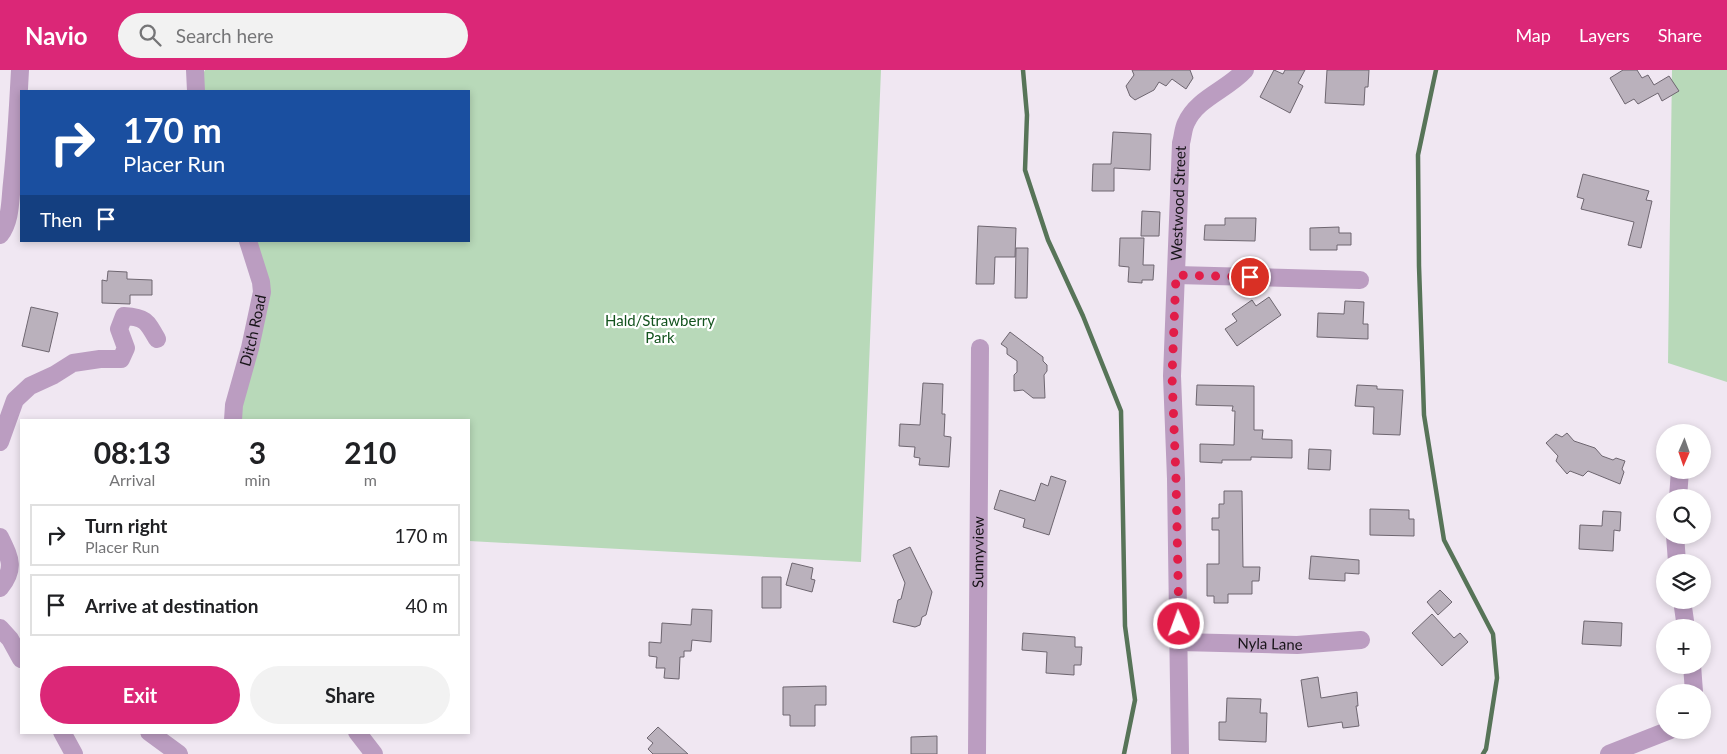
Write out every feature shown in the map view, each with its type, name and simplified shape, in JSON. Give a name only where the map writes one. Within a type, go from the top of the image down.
[{"type":"street","points":[[0,235],[5,228],[8,214],[14,163],[20,70]]},
{"type":"street","points":[[195,70],[196,90]]},
{"type":"street","name":"Westwood Street","points":[[1180,754],[1180,642],[1172,376],[1179,164],[1181,143],[1186,123],[1197,107],[1228,86],[1245,70]]},
{"type":"street","name":"Ditch Road","points":[[233,419],[234,405],[250,348],[262,292],[261,282],[248,242]]},
{"type":"street","points":[[1176,275],[1360,280]]},
{"type":"street","points":[[0,442],[15,400],[30,386],[54,375],[73,363],[100,359],[121,359],[126,348],[120,329],[124,316],[139,316],[150,327],[157,339]]},
{"type":"street","name":"Sunnyview","points":[[977,754],[980,348]]},
{"type":"street","points":[[0,537],[9,556],[11,569],[0,588]]},
{"type":"street","points":[[11,636],[20,657]]},
{"type":"street","name":"Nyla Lane","points":[[1180,642],[1298,645],[1361,640]]},
{"type":"street","points":[[63,734],[74,754]]},
{"type":"street","points":[[152,734],[179,754]]},
{"type":"street","points":[[359,734],[374,754]]},
{"type":"street","points":[[1609,754],[1656,736]]},
{"type":"green space","name":"Hald/Strawberry Park","points":[[205,70],[881,70],[861,562],[470,541],[470,419],[241,419],[240,408],[260,337],[254,242],[470,242],[470,90],[203,90],[199,82]]},
{"type":"green space","points":[[1672,70],[1727,70],[1727,382],[1668,363]]},
{"type":"building","points":[[1132,70],[1190,70],[1193,78],[1186,89],[1172,79],[1166,86],[1159,82],[1154,90],[1135,100],[1130,96],[1126,86],[1134,75]]},
{"type":"building","points":[[1274,70],[1283,74],[1285,70],[1305,70],[1298,83],[1303,86],[1290,113],[1260,97]]},
{"type":"building","points":[[1327,70],[1369,70],[1368,87],[1365,87],[1364,105],[1325,103]]},
{"type":"building","points":[[1623,70],[1637,70],[1642,78],[1648,75],[1654,85],[1669,76],[1679,91],[1662,101],[1658,93],[1638,104],[1634,99],[1625,104],[1610,78]]},
{"type":"building","points":[[1113,132],[1151,134],[1150,170],[1114,168],[1114,191],[1092,191],[1093,164],[1111,164]]},
{"type":"building","points":[[1583,174],[1649,191],[1646,200],[1652,201],[1641,248],[1628,245],[1634,222],[1581,209],[1584,199],[1577,197]]},
{"type":"building","points":[[1142,211],[1160,212],[1159,236],[1141,236]]},
{"type":"building","points":[[1225,218],[1256,218],[1255,241],[1204,240],[1205,225],[1225,225]]},
{"type":"building","points":[[978,226],[1016,228],[1015,257],[995,257],[994,284],[976,284]]},
{"type":"building","points":[[1339,227],[1339,233],[1351,233],[1351,245],[1337,245],[1337,250],[1310,250],[1310,228]]},
{"type":"building","points":[[1120,238],[1144,238],[1143,265],[1154,265],[1153,280],[1142,280],[1142,283],[1128,282],[1129,267],[1119,266]]},
{"type":"building","points":[[1016,248],[1028,248],[1027,298],[1015,298]]},
{"type":"building","points":[[108,271],[127,272],[127,279],[152,280],[152,295],[130,295],[130,304],[102,303],[102,280],[107,281]]},
{"type":"building","points":[[1269,297],[1281,315],[1237,346],[1225,329],[1237,321],[1232,314],[1252,300],[1256,306]]},
{"type":"building","points":[[1345,301],[1364,302],[1363,324],[1368,324],[1368,339],[1317,337],[1318,313],[1344,314]]},
{"type":"building","points":[[31,307],[58,313],[49,352],[22,346]]},
{"type":"building","points":[[1010,332],[1043,357],[1043,361],[1047,365],[1047,371],[1044,375],[1045,398],[1033,398],[1023,390],[1014,391],[1014,375],[1017,372],[1017,361],[1007,354],[1007,348],[1001,344]]},
{"type":"building","points":[[923,383],[943,384],[942,414],[945,414],[944,436],[951,437],[949,467],[919,465],[920,458],[914,457],[915,447],[899,446],[900,424],[920,425]]},
{"type":"building","points":[[1197,385],[1254,386],[1254,430],[1263,430],[1262,439],[1292,440],[1292,458],[1251,457],[1251,460],[1222,460],[1222,463],[1200,462],[1200,444],[1234,445],[1235,411],[1232,411],[1233,406],[1196,405]]},
{"type":"building","points":[[1357,385],[1377,386],[1377,389],[1403,390],[1400,435],[1373,434],[1374,407],[1355,406]]},
{"type":"building","points":[[1567,433],[1574,441],[1595,448],[1602,456],[1613,460],[1616,458],[1625,461],[1620,484],[1588,471],[1583,476],[1570,471],[1567,474],[1556,461],[1558,456],[1546,443],[1556,434],[1562,437]]},
{"type":"building","points":[[1309,449],[1331,450],[1330,470],[1308,469]]},
{"type":"building","points":[[1051,476],[1066,481],[1049,535],[1023,527],[1025,519],[994,509],[1000,490],[1035,501],[1041,483],[1048,486]]},
{"type":"building","points":[[1224,491],[1242,491],[1243,567],[1260,567],[1259,581],[1252,581],[1252,594],[1228,594],[1228,603],[1214,603],[1214,596],[1207,596],[1207,564],[1219,564],[1219,530],[1212,530],[1212,518],[1219,518],[1219,504],[1224,504]]},
{"type":"building","points":[[1370,509],[1409,510],[1409,519],[1414,519],[1414,536],[1370,535]]},
{"type":"building","points":[[1603,511],[1621,512],[1620,531],[1614,530],[1613,551],[1579,549],[1580,525],[1602,526]]},
{"type":"building","points":[[910,547],[932,592],[926,615],[922,617],[920,625],[915,627],[893,622],[898,600],[901,599],[905,583],[893,555]]},
{"type":"building","points":[[1311,556],[1359,560],[1359,574],[1345,573],[1345,581],[1309,579]]},
{"type":"building","points":[[792,563],[813,568],[811,579],[815,580],[812,592],[786,585]]},
{"type":"building","points":[[762,577],[781,577],[781,608],[762,608]]},
{"type":"building","points":[[1440,590],[1452,602],[1438,615],[1427,602]]},
{"type":"building","points":[[692,609],[712,610],[711,642],[692,640],[691,651],[684,651],[684,657],[680,657],[679,679],[664,678],[665,668],[656,668],[657,657],[649,656],[649,642],[661,643],[662,623],[691,625]]},
{"type":"building","points":[[1432,614],[1454,638],[1460,633],[1468,642],[1442,666],[1412,633]]},
{"type":"building","points":[[1584,621],[1622,623],[1621,646],[1582,644]]},
{"type":"building","points":[[1023,633],[1075,637],[1075,647],[1082,647],[1081,665],[1074,665],[1074,675],[1046,673],[1047,652],[1022,650]]},
{"type":"building","points":[[1318,677],[1321,698],[1357,692],[1358,706],[1356,706],[1359,726],[1343,728],[1342,722],[1308,727],[1301,680]]},
{"type":"building","points":[[826,686],[826,705],[815,705],[815,726],[790,726],[790,715],[783,715],[783,687]]},
{"type":"building","points":[[1227,698],[1261,699],[1260,713],[1267,713],[1266,742],[1219,740],[1219,722],[1226,722]]},
{"type":"building","points":[[658,727],[688,754],[653,754],[648,749],[653,743],[647,738]]},
{"type":"building","points":[[937,736],[937,754],[911,754],[911,737]]},
{"type":"waterway","points":[[1023,70],[1027,115],[1025,170],[1048,240],[1083,316],[1121,411],[1125,626],[1135,700],[1124,754]]},
{"type":"waterway","points":[[1436,70],[1418,155],[1419,266],[1424,415],[1444,540],[1493,634],[1497,678],[1486,749],[1483,754]]},
{"type":"route","points":[[1179,624],[1172,376],[1176,275],[1250,277]]}]
